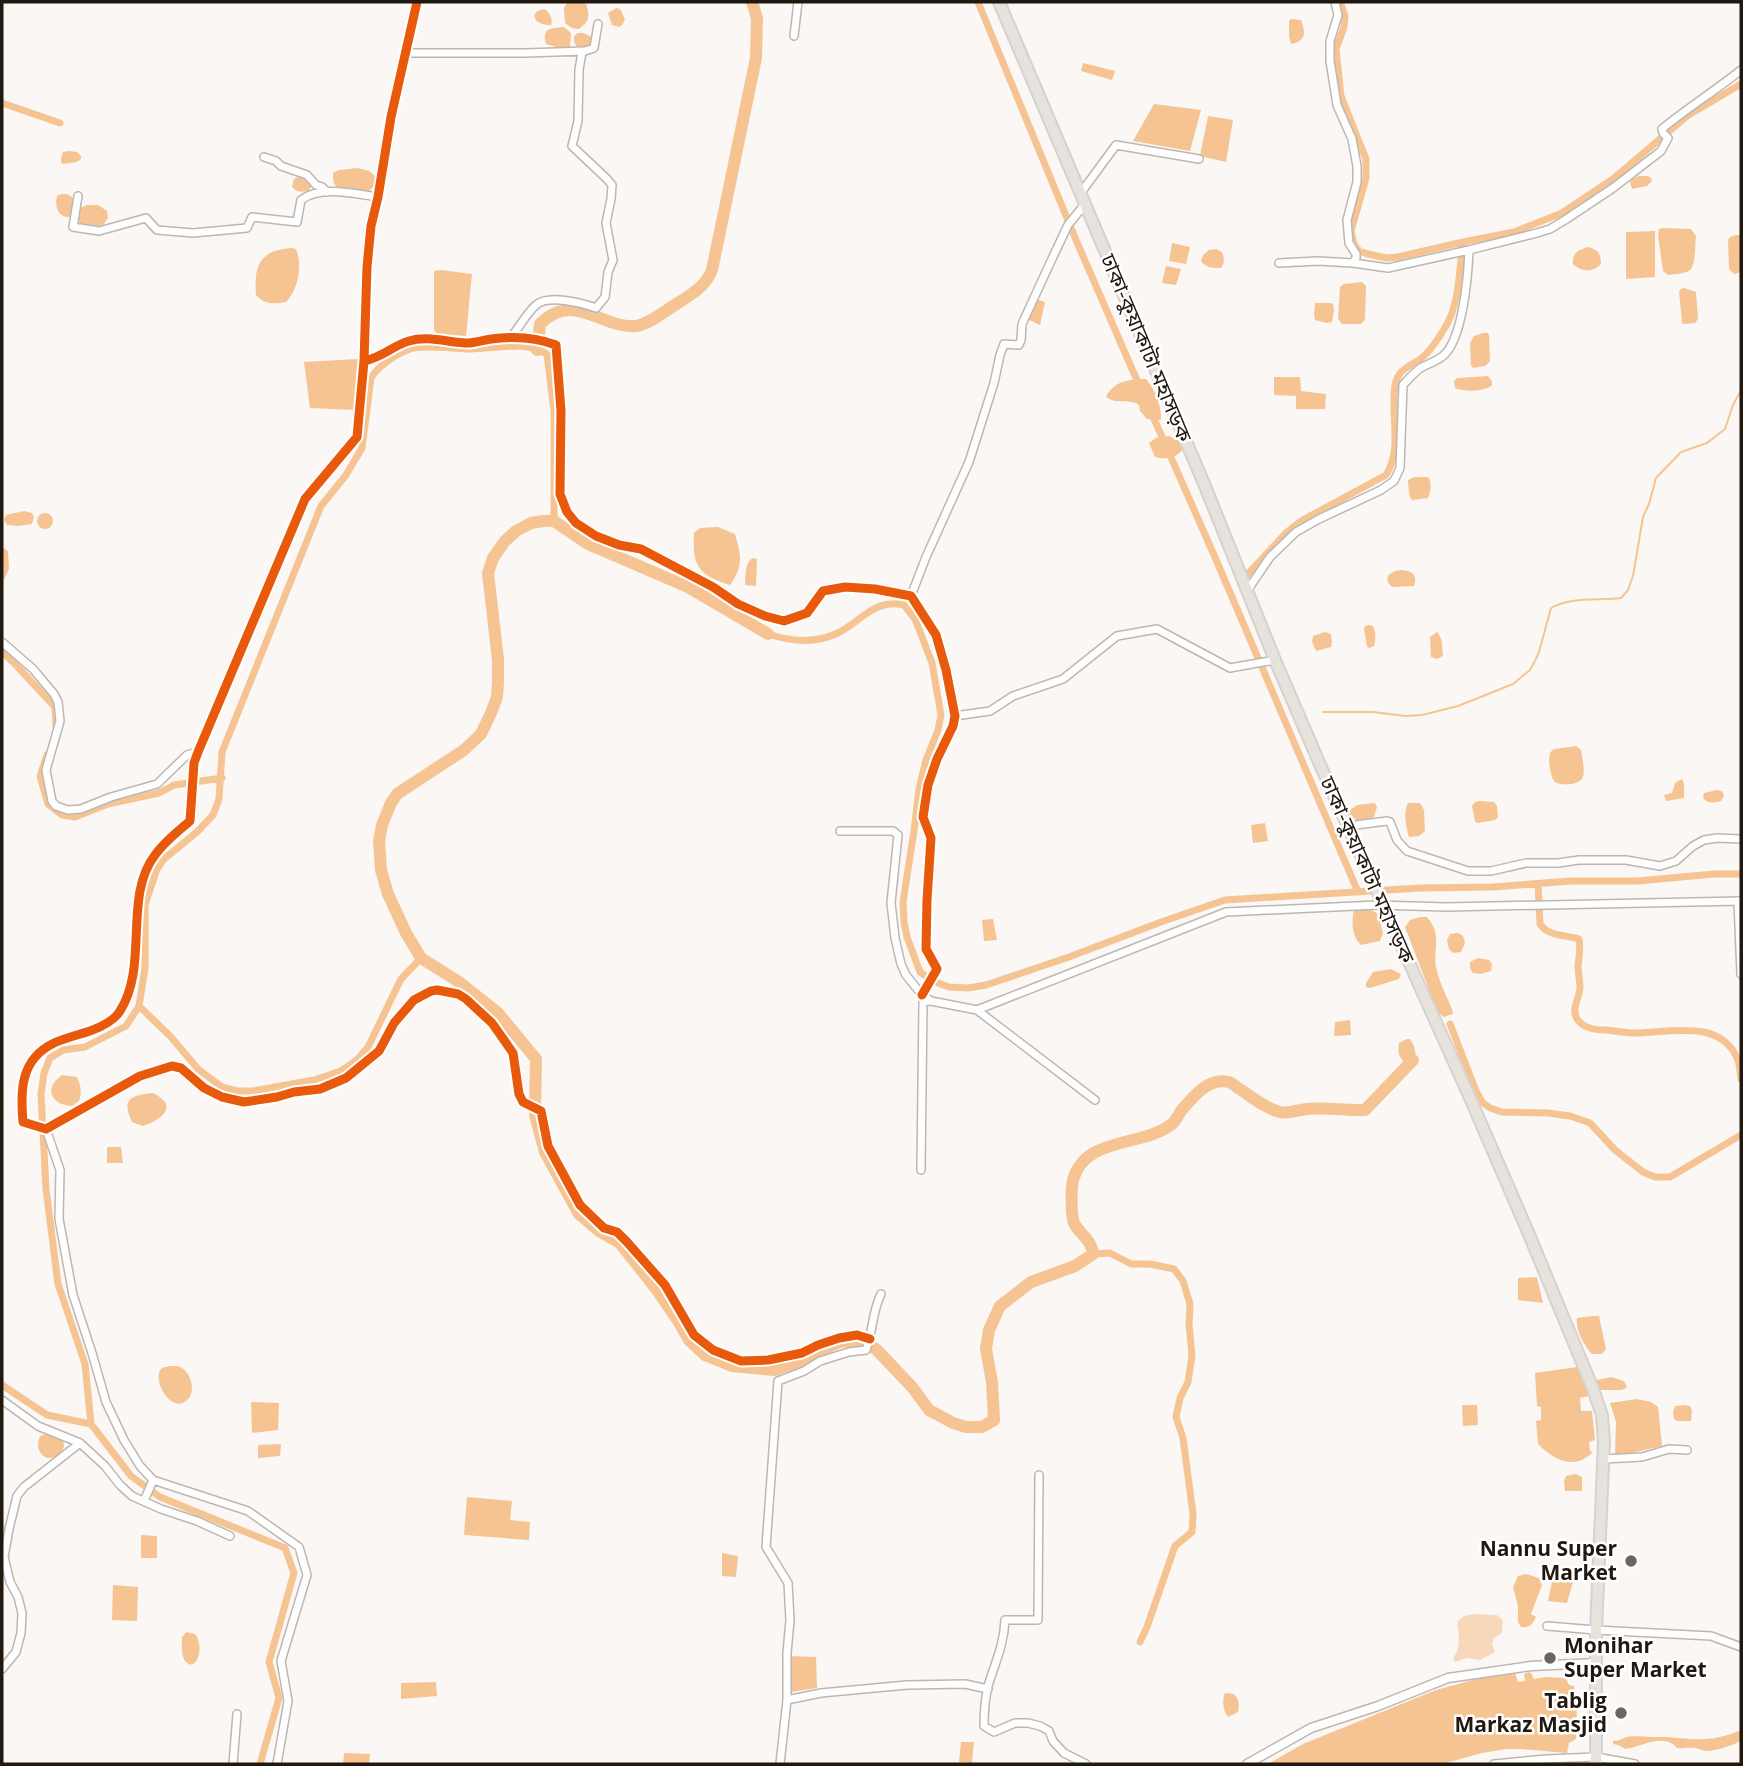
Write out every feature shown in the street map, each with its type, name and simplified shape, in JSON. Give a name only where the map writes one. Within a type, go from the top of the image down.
[{"type":"main road","name":"ঢাকা-কুয়াকাটা মহাসড়ক","points":[[999,2],[1205,486],[1275,660],[1470,1098],[1602,1415],[1604,1459],[1596,1663],[1596,1761]]},
{"type":"street","points":[[415,2],[371,226],[357,437],[305,499],[194,763],[190,821],[153,856],[144,877],[136,925],[134,965],[129,992],[120,1013],[100,1028],[47,1047],[27,1065],[21,1104],[23,1122],[46,1129],[140,1076],[173,1066],[181,1068],[204,1088],[222,1097],[244,1101],[320,1088],[346,1078],[379,1051],[394,1023],[414,1000],[431,990],[447,991],[466,999],[492,1023],[513,1053],[519,1094],[523,1102],[541,1111],[548,1146],[580,1205],[604,1228],[617,1232],[665,1285],[694,1335],[713,1350],[741,1361],[768,1360],[802,1353],[846,1336],[858,1335],[870,1339]]},
{"type":"street","points":[[794,36],[798,2]]},
{"type":"street","points":[[1335,2],[1338,15],[1331,41],[1330,61],[1337,105],[1352,139],[1357,166],[1357,182],[1347,220],[1349,243],[1356,254],[1353,263]]},
{"type":"street","points":[[405,53],[584,51],[594,48],[598,24]]},
{"type":"street","points":[[512,337],[538,302],[546,300],[583,303],[596,309],[605,297],[608,272],[613,260],[606,223],[612,185],[572,146],[578,121],[579,70],[584,51]]},
{"type":"street","points":[[1279,263],[1318,261],[1388,268],[1549,229],[1590,204],[1652,158],[1665,146],[1666,136],[1662,129],[1741,70]]},
{"type":"street","points":[[911,596],[969,461],[1004,344],[1019,345],[1023,324],[1068,225],[1116,145],[1199,159]]},
{"type":"street","points":[[264,157],[307,175],[327,192]]},
{"type":"street","points":[[78,196],[73,227],[99,231],[146,218],[158,230],[193,233],[247,228],[252,217],[297,222],[301,200],[306,196],[327,192],[378,197]]},
{"type":"street","points":[[1247,591],[1270,557],[1296,532],[1394,481],[1400,468],[1403,385],[1420,368],[1444,355],[1456,336],[1469,250]]},
{"type":"street","points":[[364,361],[377,358],[411,340],[470,343],[512,337],[542,340],[556,345],[561,411],[560,494],[567,512],[576,523],[596,536],[619,545],[640,549],[713,587],[738,604],[784,621],[807,613],[823,591],[845,587],[911,596],[936,635],[955,716],[928,785],[923,817],[931,838],[926,948],[937,969],[922,995]]},
{"type":"street","points":[[955,716],[990,710],[1013,696],[1063,680],[1117,636],[1157,629],[1230,668],[1275,660]]},
{"type":"street","points":[[2,642],[33,669],[58,702],[60,721],[46,770],[55,806],[68,810],[81,809],[157,784],[187,755],[198,752]]},
{"type":"street","points":[[1348,826],[1390,822],[1397,839],[1407,851],[1468,871],[1491,871],[1527,863],[1579,860],[1626,860],[1660,866],[1676,861],[1693,846],[1704,841],[1717,838],[1741,839]]},
{"type":"street","points":[[840,831],[893,831],[898,835],[891,903],[895,938],[906,975],[922,995],[931,1001]]},
{"type":"street","points":[[977,1010],[1226,912],[1377,905],[1446,908],[1739,901],[1741,974]]},
{"type":"street","points":[[921,1170],[923,1002],[931,1001],[977,1010],[1095,1100]]},
{"type":"street","points":[[46,1129],[60,1171],[59,1219],[73,1295],[106,1402],[124,1440],[140,1466],[153,1480],[248,1511],[299,1547],[307,1575],[281,1661],[288,1701],[277,1764]]},
{"type":"street","points":[[780,1764],[787,1700],[790,1620],[788,1583],[766,1547],[778,1381],[820,1362],[849,1352],[866,1350],[876,1304],[881,1294]]},
{"type":"street","points":[[2,1400],[38,1426],[80,1443],[100,1460],[132,1496],[230,1536]]},
{"type":"street","points":[[2,1669],[16,1651],[21,1633],[22,1613],[19,1597],[10,1582],[4,1557],[17,1496],[24,1487],[80,1443]]},
{"type":"street","points":[[1604,1459],[1642,1457],[1669,1450],[1687,1450]]},
{"type":"street","points":[[1039,1475],[1038,1620],[1005,1620],[1004,1637],[988,1689],[984,1726],[994,1732],[1015,1723],[1040,1726],[1049,1731],[1053,1741],[1064,1752],[1086,1764]]},
{"type":"street","points":[[144,1501],[153,1480]]},
{"type":"street","points":[[1547,1626],[1711,1636],[1741,1647]]},
{"type":"street","points":[[1247,1764],[1311,1728],[1391,1702],[1448,1678],[1531,1666],[1596,1663]]},
{"type":"street","points":[[787,1700],[821,1693],[907,1685],[965,1684],[988,1689]]},
{"type":"street","points":[[233,1764],[237,1714]]},
{"type":"street","points":[[1494,1764],[1546,1759],[1635,1764]]},
{"type":"shaded area","points":[[567,2],[586,4],[588,18],[579,29],[565,23],[564,8]]},
{"type":"shaded area","points":[[616,8],[620,9],[625,19],[619,27],[612,25],[608,13]]},
{"type":"shaded area","points":[[545,9],[551,16],[551,25],[540,23],[535,18],[536,12]]},
{"type":"shaded area","points":[[1301,20],[1304,33],[1300,41],[1291,44],[1289,21]]},
{"type":"shaded area","points":[[564,27],[571,33],[570,47],[546,44],[546,32]]},
{"type":"shaded area","points":[[578,33],[592,37],[591,45],[586,48],[577,47],[574,36]]},
{"type":"shaded area","points":[[1083,63],[1115,71],[1112,80],[1081,71]]},
{"type":"shaded area","points":[[1154,104],[1201,110],[1190,151],[1133,141]]},
{"type":"shaded area","points":[[1208,116],[1233,120],[1226,162],[1200,156]]},
{"type":"shaded area","points":[[63,152],[77,152],[81,159],[63,164]]},
{"type":"shaded area","points":[[358,168],[375,176],[376,184],[369,191],[339,189],[336,186],[333,173]]},
{"type":"shaded area","points":[[1639,176],[1648,176],[1652,181],[1647,186],[1632,189],[1630,182]]},
{"type":"shaded area","points":[[298,177],[309,182],[309,191],[302,192],[292,187],[294,179]]},
{"type":"shaded area","points":[[61,194],[72,197],[72,217],[58,212],[56,200]]},
{"type":"shaded area","points":[[98,205],[107,211],[108,218],[103,225],[80,225],[80,208]]},
{"type":"shaded area","points":[[1659,229],[1691,229],[1696,236],[1693,264],[1688,271],[1668,275],[1663,271],[1658,235]]},
{"type":"shaded area","points":[[1655,231],[1655,277],[1626,279],[1626,232]]},
{"type":"shaded area","points":[[1741,235],[1741,272],[1734,274],[1729,269],[1728,240]]},
{"type":"shaded area","points":[[1172,243],[1190,247],[1186,264],[1169,261]]},
{"type":"shaded area","points":[[1588,247],[1598,252],[1601,264],[1594,269],[1583,270],[1573,264],[1573,260],[1577,252]]},
{"type":"shaded area","points":[[296,249],[299,262],[294,291],[286,302],[263,301],[256,295],[256,275],[261,261],[272,252]]},
{"type":"shaded area","points":[[1216,249],[1223,254],[1224,262],[1221,268],[1212,268],[1201,261],[1209,250]]},
{"type":"shaded area","points":[[1166,266],[1181,269],[1176,285],[1162,283]]},
{"type":"shaded area","points":[[434,271],[472,274],[466,336],[437,334],[434,330]]},
{"type":"shaded area","points":[[1362,282],[1366,286],[1365,320],[1361,324],[1342,324],[1338,319],[1340,287]]},
{"type":"shaded area","points":[[1684,288],[1696,292],[1698,319],[1695,323],[1682,322],[1679,292]]},
{"type":"shaded area","points":[[1035,299],[1045,302],[1040,325],[1027,319]]},
{"type":"shaded area","points":[[1315,303],[1333,304],[1332,322],[1315,320]]},
{"type":"shaded area","points":[[1483,333],[1489,335],[1490,361],[1485,366],[1473,368],[1470,343],[1474,336]]},
{"type":"shaded area","points":[[358,359],[354,410],[310,408],[304,362]]},
{"type":"shaded area","points":[[1488,376],[1492,385],[1485,389],[1469,391],[1455,388],[1454,381],[1457,378]]},
{"type":"shaded area","points":[[1274,377],[1300,377],[1301,391],[1326,394],[1325,409],[1296,409],[1296,396],[1274,395]]},
{"type":"shaded area","points":[[1146,379],[1157,398],[1161,420],[1147,419],[1135,403],[1114,401],[1106,397],[1118,384],[1128,380]]},
{"type":"shaded area","points":[[1169,436],[1180,441],[1183,449],[1170,458],[1155,457],[1149,443],[1156,438]]},
{"type":"shaded area","points":[[1428,477],[1431,487],[1428,498],[1412,500],[1408,480]]},
{"type":"shaded area","points":[[24,511],[32,513],[32,524],[7,525],[4,520],[6,515]]},
{"type":"shaded area","points":[[45,513],[51,515],[51,527],[45,529],[39,527],[37,521],[39,515]]},
{"type":"shaded area","points":[[718,527],[735,534],[739,548],[738,572],[730,585],[704,573],[694,554],[694,533],[700,528]]},
{"type":"shaded area","points":[[2,547],[8,551],[9,569],[2,584]]},
{"type":"shaded area","points":[[753,558],[757,559],[756,586],[745,585],[747,566]]},
{"type":"shaded area","points":[[1401,570],[1413,574],[1414,586],[1392,587],[1389,584],[1387,578]]},
{"type":"shaded area","points":[[1369,625],[1373,626],[1375,636],[1374,646],[1369,648],[1364,629]]},
{"type":"shaded area","points":[[1325,632],[1331,634],[1331,647],[1316,651],[1312,642],[1313,636]]},
{"type":"shaded area","points":[[1437,632],[1443,656],[1437,659],[1431,657],[1430,637]]},
{"type":"shaded area","points":[[1576,746],[1581,750],[1584,769],[1582,779],[1569,784],[1555,782],[1550,768],[1550,753],[1554,749]]},
{"type":"shaded area","points":[[1682,779],[1684,798],[1666,801],[1664,795],[1672,793],[1675,783]]},
{"type":"shaded area","points":[[1722,791],[1724,796],[1721,801],[1711,802],[1703,798],[1704,793]]},
{"type":"shaded area","points":[[1479,801],[1494,802],[1498,817],[1495,820],[1475,821],[1472,806]]},
{"type":"shaded area","points":[[1375,803],[1377,807],[1374,817],[1356,820],[1349,811],[1357,805]]},
{"type":"shaded area","points":[[1408,803],[1420,803],[1424,810],[1425,831],[1419,836],[1409,837],[1405,816]]},
{"type":"shaded area","points":[[1265,823],[1268,841],[1253,843],[1251,825]]},
{"type":"shaded area","points":[[1354,910],[1371,910],[1378,914],[1383,933],[1380,941],[1361,945],[1358,942],[1353,929]]},
{"type":"shaded area","points":[[1427,917],[1435,931],[1437,971],[1453,1014],[1444,1017],[1438,1013],[1405,927],[1410,920]]},
{"type":"shaded area","points":[[993,919],[997,940],[984,941],[982,920]]},
{"type":"shaded area","points":[[1458,933],[1463,936],[1465,943],[1461,952],[1453,953],[1447,940],[1450,934]]},
{"type":"shaded area","points":[[1478,958],[1489,960],[1492,964],[1491,971],[1473,973],[1470,962]]},
{"type":"shaded area","points":[[1391,969],[1401,974],[1399,979],[1366,987],[1373,972]]},
{"type":"shaded area","points":[[1350,1020],[1351,1035],[1334,1036],[1335,1022]]},
{"type":"shaded area","points":[[1410,1039],[1414,1046],[1416,1057],[1404,1062],[1399,1053],[1399,1043]]},
{"type":"shaded area","points":[[62,1075],[77,1077],[79,1083],[79,1101],[72,1106],[59,1103],[52,1095],[53,1085]]},
{"type":"shaded area","points":[[153,1093],[165,1102],[165,1112],[143,1126],[132,1122],[128,1108],[130,1100],[139,1095]]},
{"type":"shaded area","points":[[107,1147],[121,1147],[123,1163],[107,1163]]},
{"type":"shaded area","points":[[1537,1277],[1543,1303],[1518,1300],[1518,1278]]},
{"type":"shaded area","points":[[1599,1316],[1606,1349],[1602,1354],[1592,1354],[1577,1327],[1577,1318]]},
{"type":"shaded area","points":[[173,1366],[186,1372],[192,1384],[190,1396],[182,1403],[170,1400],[164,1394],[159,1380],[162,1368]]},
{"type":"shaded area","points":[[1577,1367],[1589,1396],[1580,1398],[1581,1411],[1592,1411],[1595,1440],[1589,1442],[1590,1451],[1593,1452],[1586,1458],[1571,1462],[1557,1459],[1538,1444],[1536,1421],[1541,1420],[1541,1407],[1537,1406],[1535,1373]]},
{"type":"shaded area","points":[[1611,1377],[1624,1381],[1627,1387],[1622,1390],[1599,1390],[1597,1380]]},
{"type":"shaded area","points":[[1637,1399],[1651,1402],[1658,1407],[1662,1446],[1615,1457],[1616,1422],[1610,1403]]},
{"type":"shaded area","points":[[251,1402],[279,1403],[278,1430],[252,1433]]},
{"type":"shaded area","points":[[1462,1405],[1477,1405],[1478,1425],[1463,1426]]},
{"type":"shaded area","points":[[1675,1406],[1690,1406],[1692,1411],[1691,1421],[1677,1421],[1673,1412]]},
{"type":"shaded area","points":[[46,1434],[63,1440],[64,1446],[57,1456],[45,1457],[38,1448],[40,1436]]},
{"type":"shaded area","points":[[281,1444],[280,1456],[258,1458],[258,1445]]},
{"type":"shaded area","points":[[1576,1474],[1582,1477],[1582,1491],[1565,1491],[1566,1476]]},
{"type":"shaded area","points":[[467,1497],[512,1501],[510,1520],[530,1522],[529,1540],[464,1535]]},
{"type":"shaded area","points":[[141,1535],[157,1536],[157,1558],[141,1558]]},
{"type":"shaded area","points":[[722,1553],[738,1556],[736,1577],[722,1576]]},
{"type":"shaded area","points":[[1526,1574],[1539,1578],[1542,1585],[1531,1614],[1536,1617],[1527,1627],[1521,1627],[1513,1587],[1518,1576]]},
{"type":"shaded area","points":[[1553,1577],[1573,1582],[1567,1603],[1548,1601]]},
{"type":"shaded area","points":[[113,1585],[138,1587],[137,1621],[112,1620]]},
{"type":"shaded area","points":[[1497,1615],[1503,1620],[1502,1633],[1494,1638],[1492,1644],[1495,1652],[1480,1660],[1467,1658],[1455,1662],[1453,1659],[1459,1642],[1457,1622],[1464,1616]]},
{"type":"shaded area","points":[[186,1632],[195,1634],[198,1640],[198,1658],[192,1664],[185,1661],[183,1656],[182,1637]]},
{"type":"shaded area","points":[[790,1656],[816,1657],[817,1688],[791,1692]]},
{"type":"shaded area","points":[[1529,1672],[1534,1679],[1566,1678],[1569,1685],[1574,1686],[1575,1693],[1570,1694],[1571,1701],[1577,1703],[1576,1739],[1569,1743],[1567,1753],[1507,1749],[1442,1764],[1268,1764],[1303,1744],[1436,1690],[1488,1676],[1515,1673],[1518,1682],[1525,1681],[1524,1674]]},
{"type":"shaded area","points":[[436,1682],[437,1696],[401,1699],[401,1683]]},
{"type":"shaded area","points":[[1225,1693],[1234,1694],[1239,1704],[1238,1712],[1228,1717],[1224,1705]]},
{"type":"shaded area","points":[[1741,1730],[1741,1741],[1710,1751],[1677,1748],[1665,1741],[1625,1749],[1613,1744],[1613,1741],[1630,1737],[1717,1738]]},
{"type":"shaded area","points":[[961,1742],[974,1742],[972,1763],[959,1762]]},
{"type":"shaded area","points":[[344,1753],[370,1754],[369,1764],[343,1764]]},
{"type":"waterway","points":[[537,350],[540,324],[552,314],[576,310],[623,325],[641,325],[693,293],[709,276],[756,58],[757,18],[752,2]]},
{"type":"waterway","points":[[978,2],[1139,385]]},
{"type":"waterway","points":[[1340,2],[1345,16],[1336,49],[1341,96],[1366,159],[1366,178],[1351,231],[1354,244],[1359,251],[1387,258],[1463,242]]},
{"type":"waterway","points":[[1247,575],[1286,533],[1301,521],[1386,475],[1394,454],[1395,385],[1403,370],[1430,349],[1451,317],[1463,242],[1514,232],[1562,213],[1613,179],[1687,116],[1741,84]]},
{"type":"waterway","points":[[2,103],[60,123]]},
{"type":"waterway","points":[[421,958],[401,979],[368,1047],[357,1060],[341,1071],[314,1080],[253,1091],[222,1087],[198,1069],[171,1037],[139,1006],[145,968],[145,905],[157,869],[164,859],[213,815],[219,799],[222,752],[321,506],[346,475],[362,448],[371,378],[374,374],[393,357],[416,348],[519,346],[547,354],[554,411],[554,521]]},
{"type":"waterway","points":[[1323,712],[1422,715],[1458,706],[1513,684],[1530,670],[1535,661],[1551,608],[1576,600],[1621,598],[1628,590],[1643,517],[1656,478],[1681,452],[1707,443],[1725,429],[1741,390]]},
{"type":"waterway","points":[[1151,412],[1358,892]]},
{"type":"waterway","points":[[768,634],[688,587],[588,544],[554,521],[531,523],[505,541],[493,558],[488,573],[498,682],[497,697],[481,734],[464,750],[397,794],[382,825],[379,841],[381,870],[388,894],[421,958],[459,982],[498,1013],[536,1059],[535,1115],[545,1152],[579,1214],[599,1231],[620,1243],[657,1290],[689,1340],[705,1355],[732,1366],[774,1370],[815,1356],[839,1342],[859,1340],[876,1349],[912,1387],[929,1410],[953,1423],[966,1427],[982,1427],[994,1420],[992,1382],[986,1349],[989,1330],[1000,1306],[1031,1282],[1075,1266],[1093,1254],[1090,1245],[1074,1223],[1072,1208],[1073,1180],[1089,1156],[1116,1144],[1160,1131],[1173,1123],[1196,1094],[1214,1082],[1230,1082],[1263,1105],[1282,1113],[1317,1108],[1365,1110],[1413,1060]]},
{"type":"waterway","points":[[768,634],[795,640],[831,636],[877,607],[894,604],[904,605],[915,619],[932,663],[941,715],[919,789],[903,902],[904,922],[920,972],[949,987],[986,985],[1225,900],[1420,888],[1493,887],[1571,881],[1638,881],[1741,874]]},
{"type":"waterway","points":[[2,652],[55,707],[56,727]]},
{"type":"waterway","points":[[47,755],[40,776],[48,804],[62,815],[75,817],[108,804],[159,793],[174,785],[222,778]]},
{"type":"waterway","points":[[1538,884],[1540,924],[1552,933],[1579,939],[1580,988],[1575,1011],[1580,1022],[1595,1029],[1627,1033],[1692,1030],[1718,1037],[1729,1045],[1738,1060],[1741,1079]]},
{"type":"waterway","points":[[139,1006],[126,1026],[85,1047],[63,1050],[50,1058],[44,1073],[41,1094],[46,1189],[58,1284],[85,1364],[91,1424],[131,1476],[160,1497],[285,1548],[294,1573],[269,1662],[279,1698],[260,1764]]},
{"type":"waterway","points":[[1450,1024],[1476,1091],[1482,1102],[1490,1108],[1502,1112],[1570,1116],[1590,1123],[1615,1150],[1643,1172],[1655,1177],[1670,1177],[1741,1135]]},
{"type":"waterway","points":[[1093,1254],[1110,1253],[1131,1264],[1150,1264],[1174,1269],[1183,1281],[1190,1304],[1192,1356],[1188,1382],[1180,1398],[1176,1417],[1183,1438],[1193,1514],[1192,1532],[1175,1546],[1140,1642]]},
{"type":"waterway","points":[[2,1385],[47,1415],[91,1424]]},
{"type":"cycle path","points":[[417,2],[391,117],[371,226],[357,437],[305,499],[194,763],[190,821],[155,855],[145,872],[140,890],[129,993],[120,1011],[103,1026],[54,1043],[35,1057],[25,1076],[23,1122],[46,1129],[140,1076],[172,1066],[181,1068],[204,1088],[222,1097],[244,1102],[320,1089],[346,1078],[379,1051],[394,1023],[414,1000],[437,990],[458,994],[492,1023],[513,1053],[519,1094],[523,1102],[541,1111],[548,1146],[580,1205],[604,1228],[617,1232],[665,1285],[694,1335],[713,1350],[741,1361],[768,1360],[802,1353],[839,1338],[857,1335],[870,1339]]},
{"type":"cycle path","points":[[364,361],[416,339],[469,343],[516,337],[556,345],[561,411],[560,494],[567,512],[576,523],[596,536],[619,545],[641,549],[713,587],[738,604],[784,621],[807,613],[823,591],[845,587],[911,596],[936,635],[955,716],[928,785],[923,817],[931,838],[926,949],[937,969],[922,995]]},
{"type":"place","name":"Nannu Super Market","points":[[1631,1561]]},
{"type":"place","name":"Monihar Super Market","points":[[1550,1658]]},
{"type":"place","name":"Tablig Markaz Masjid","points":[[1621,1713]]}]
